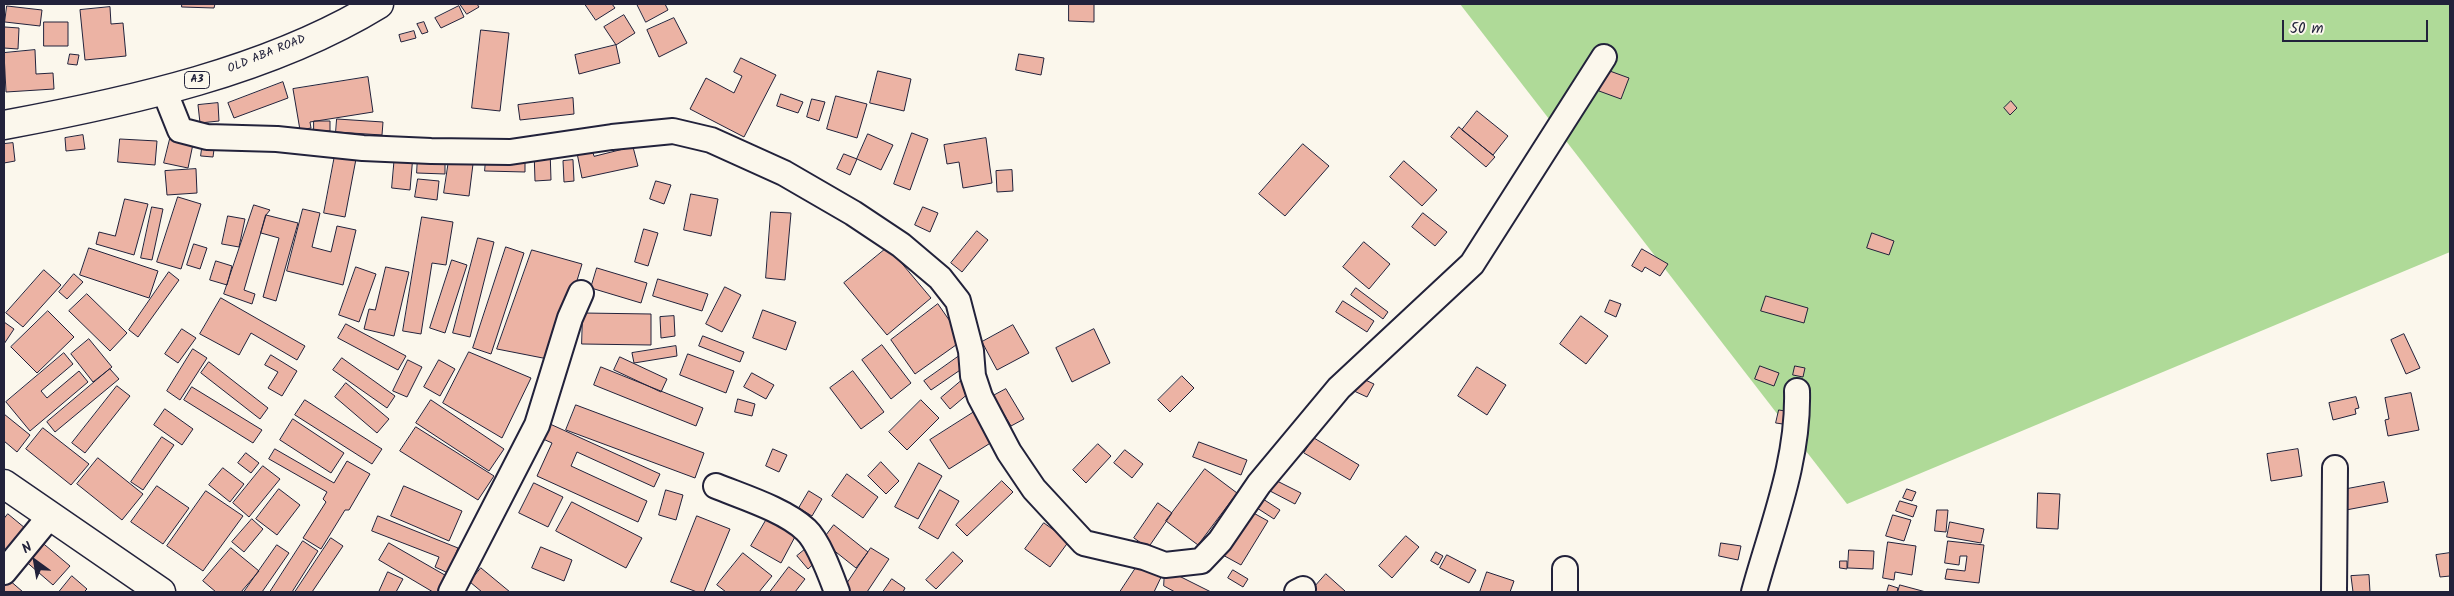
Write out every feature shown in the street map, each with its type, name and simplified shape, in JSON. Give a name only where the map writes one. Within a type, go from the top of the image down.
[{"type":"main road","name":"OLD ABA ROAD","points":[[4,125],[64,114],[164,90],[273,55],[357,17],[379,4]]},
{"type":"main road","points":[[4,484],[161,592]]},
{"type":"street","points":[[164,90],[180,130],[207,137],[276,139],[383,149],[510,152],[612,137],[673,131],[711,140],[784,174],[853,212],[901,245],[940,278],[958,301],[972,351],[973,376],[994,425],[1034,489],[1084,543],[1144,557],[1165,565],[1201,560],[1220,541],[1259,484],[1339,388],[1472,264],[1604,57]]},
{"type":"street","points":[[451,592],[537,424],[570,318],[581,293]]},
{"type":"street","points":[[1754,592],[1788,474],[1797,415],[1797,391]]},
{"type":"street","points":[[2334,468],[2334,592]]},
{"type":"street","points":[[716,486],[772,509],[807,530],[829,569],[837,592]]},
{"type":"street","points":[[4,572],[50,516]]},
{"type":"street","points":[[1565,592],[1566,569]]},
{"type":"green space","points":[[1460,4],[2450,4],[2450,252],[1847,504]]},
{"type":"building","points":[[182,4],[215,4],[214,8],[182,7]]},
{"type":"building","points":[[460,4],[477,4],[479,7],[467,14]]},
{"type":"building","points":[[585,4],[612,4],[615,8],[596,20]]},
{"type":"building","points":[[637,4],[665,4],[668,10],[646,22]]},
{"type":"building","points":[[1069,4],[1094,4],[1094,22],[1069,21]]},
{"type":"building","points":[[7,6],[42,10],[40,26],[5,22]]},
{"type":"building","points":[[459,6],[464,17],[441,28],[435,18]]},
{"type":"building","points":[[110,7],[111,24],[123,23],[126,56],[85,60],[80,10]]},
{"type":"building","points":[[624,15],[635,33],[616,45],[604,27]]},
{"type":"building","points":[[674,18],[687,43],[659,57],[647,30]]},
{"type":"building","points":[[44,22],[68,22],[68,46],[44,46]]},
{"type":"building","points":[[424,22],[428,32],[422,34],[417,24]]},
{"type":"building","points":[[5,27],[19,28],[18,49],[4,48]]},
{"type":"building","points":[[481,30],[509,33],[500,111],[472,108]]},
{"type":"building","points":[[414,31],[416,38],[401,42],[399,35]]},
{"type":"building","points":[[616,45],[620,63],[579,74],[575,55]]},
{"type":"building","points":[[35,50],[36,74],[53,73],[54,89],[6,92],[4,53]]},
{"type":"building","points":[[70,54],[79,55],[77,65],[68,64]]},
{"type":"building","points":[[1019,54],[1044,58],[1041,75],[1016,70]]},
{"type":"building","points":[[741,58],[776,75],[744,137],[690,109],[706,78],[734,93],[742,76],[734,72]]},
{"type":"building","points":[[1607,70],[1629,78],[1621,99],[1599,91]]},
{"type":"building","points":[[878,71],[911,79],[904,111],[870,103]]},
{"type":"building","points":[[368,77],[373,112],[310,122],[311,128],[300,130],[293,89]]},
{"type":"building","points":[[283,82],[288,98],[234,118],[228,103]]},
{"type":"building","points":[[781,94],[803,102],[798,113],[777,106]]},
{"type":"building","points":[[836,96],[867,104],[857,138],[827,129]]},
{"type":"building","points":[[573,98],[574,114],[520,120],[518,105]]},
{"type":"building","points":[[812,99],[825,102],[819,121],[807,117]]},
{"type":"building","points":[[2011,101],[2017,108],[2010,115],[2004,108]]},
{"type":"building","points":[[218,103],[219,121],[200,123],[198,105]]},
{"type":"building","points":[[1477,111],[1508,136],[1493,155],[1462,130]]},
{"type":"building","points":[[337,119],[383,122],[382,135],[336,132]]},
{"type":"building","points":[[314,121],[330,121],[330,131],[314,131]]},
{"type":"building","points":[[1459,127],[1495,157],[1486,167],[1451,137]]},
{"type":"building","points":[[912,133],[928,139],[910,190],[894,184]]},
{"type":"building","points":[[868,134],[893,145],[881,170],[857,159]]},
{"type":"building","points":[[83,135],[85,149],[66,151],[65,138]]},
{"type":"building","points":[[986,138],[992,183],[963,188],[959,162],[947,164],[944,145]]},
{"type":"building","points":[[120,139],[157,141],[155,165],[118,162]]},
{"type":"building","points":[[170,139],[193,144],[188,168],[164,163]]},
{"type":"building","points":[[203,141],[215,142],[213,157],[201,156]]},
{"type":"building","points":[[13,143],[15,161],[4,163],[4,144]]},
{"type":"building","points":[[1303,144],[1329,166],[1285,216],[1259,194]]},
{"type":"building","points":[[633,147],[638,166],[582,178],[577,153],[592,150],[594,156]]},
{"type":"building","points":[[550,149],[551,180],[535,181],[534,150]]},
{"type":"building","points":[[450,153],[474,156],[469,196],[444,193]]},
{"type":"building","points":[[395,154],[413,155],[410,190],[392,188]]},
{"type":"building","points":[[844,154],[857,159],[850,175],[837,169]]},
{"type":"building","points":[[335,155],[356,159],[345,217],[324,213]]},
{"type":"building","points":[[418,155],[445,156],[445,174],[417,173]]},
{"type":"building","points":[[486,159],[525,161],[525,172],[485,171]]},
{"type":"building","points":[[573,160],[574,181],[564,182],[563,161]]},
{"type":"building","points":[[1404,161],[1437,190],[1422,206],[1390,177]]},
{"type":"building","points":[[196,169],[197,193],[167,195],[165,171]]},
{"type":"building","points":[[1012,170],[1013,191],[997,192],[996,171]]},
{"type":"building","points":[[418,179],[439,181],[437,200],[415,197]]},
{"type":"building","points":[[656,181],[671,185],[664,204],[650,199]]},
{"type":"building","points":[[691,194],[718,199],[711,236],[684,230]]},
{"type":"building","points":[[178,197],[201,204],[181,269],[157,262]]},
{"type":"building","points":[[125,199],[148,204],[134,255],[96,244],[99,232],[115,236]]},
{"type":"building","points":[[254,205],[270,210],[266,215],[244,290],[255,294],[252,304],[224,294]]},
{"type":"building","points":[[152,207],[163,209],[152,260],[141,258]]},
{"type":"building","points":[[923,207],[938,213],[930,232],[915,225]]},
{"type":"building","points":[[303,209],[320,213],[312,247],[331,252],[337,226],[356,230],[343,285],[287,271]]},
{"type":"building","points":[[771,212],[791,213],[785,280],[766,278]]},
{"type":"building","points":[[1423,213],[1447,232],[1435,246],[1412,227]]},
{"type":"building","points":[[266,215],[298,223],[276,301],[263,297],[279,238],[261,233]]},
{"type":"building","points":[[228,216],[245,219],[239,247],[222,244]]},
{"type":"building","points":[[422,217],[453,222],[446,265],[432,263],[421,334],[403,331]]},
{"type":"building","points":[[644,229],[658,233],[648,266],[635,262]]},
{"type":"building","points":[[977,231],[988,240],[962,272],[951,263]]},
{"type":"building","points":[[1872,233],[1894,241],[1889,255],[1867,248]]},
{"type":"building","points":[[478,238],[494,242],[470,337],[453,333]]},
{"type":"building","points":[[1364,242],[1390,264],[1369,289],[1343,267]]},
{"type":"building","points":[[194,244],[207,248],[200,269],[187,265]]},
{"type":"building","points":[[506,247],[524,253],[491,354],[473,348]]},
{"type":"building","points":[[888,247],[931,298],[887,335],[844,283]]},
{"type":"building","points":[[89,248],[158,271],[149,298],[80,275]]},
{"type":"building","points":[[1642,249],[1668,264],[1660,276],[1645,267],[1642,272],[1632,266]]},
{"type":"building","points":[[532,250],[582,264],[553,360],[497,349]]},
{"type":"building","points":[[452,260],[467,265],[445,333],[430,328]]},
{"type":"building","points":[[216,261],[232,266],[227,285],[210,280]]},
{"type":"building","points":[[356,267],[376,274],[359,322],[339,315]]},
{"type":"building","points":[[386,267],[409,272],[394,336],[364,329],[369,309],[375,310]]},
{"type":"building","points":[[597,268],[647,283],[641,303],[591,288]]},
{"type":"building","points":[[44,270],[61,285],[23,327],[6,313]]},
{"type":"building","points":[[169,272],[179,280],[138,337],[129,330]]},
{"type":"building","points":[[74,274],[83,282],[67,299],[59,292]]},
{"type":"building","points":[[658,279],[708,294],[702,311],[653,296]]},
{"type":"building","points":[[725,287],[741,295],[722,332],[706,324]]},
{"type":"building","points":[[1356,288],[1388,312],[1383,319],[1351,295]]},
{"type":"building","points":[[87,294],[127,333],[110,351],[69,311]]},
{"type":"building","points":[[1766,296],[1808,308],[1804,323],[1761,311]]},
{"type":"building","points":[[221,298],[305,346],[297,360],[251,333],[239,355],[200,334]]},
{"type":"building","points":[[1610,300],[1621,304],[1616,317],[1605,312]]},
{"type":"building","points":[[1343,301],[1374,321],[1367,332],[1336,312]]},
{"type":"building","points":[[938,304],[963,340],[915,374],[891,340]]},
{"type":"building","points":[[763,310],[796,322],[786,350],[753,338]]},
{"type":"building","points":[[48,311],[74,337],[37,373],[11,347]]},
{"type":"building","points":[[583,313],[651,314],[651,345],[582,344]]},
{"type":"building","points":[[674,316],[675,336],[661,338],[660,317]]},
{"type":"building","points":[[1581,316],[1608,336],[1586,364],[1560,344]]},
{"type":"building","points":[[4,322],[14,329],[4,344]]},
{"type":"building","points":[[346,324],[406,356],[398,370],[338,338]]},
{"type":"building","points":[[1013,325],[1029,353],[997,370],[982,342]]},
{"type":"building","points":[[182,329],[196,338],[178,363],[165,354]]},
{"type":"building","points":[[1094,329],[1110,363],[1072,382],[1056,348]]},
{"type":"building","points":[[2404,334],[2420,368],[2406,374],[2391,340]]},
{"type":"building","points":[[703,336],[744,352],[740,362],[699,346]]},
{"type":"building","points":[[89,339],[112,367],[93,382],[71,354]]},
{"type":"building","points":[[882,345],[911,383],[891,399],[862,360]]},
{"type":"building","points":[[676,346],[677,356],[634,363],[632,353]]},
{"type":"building","points":[[193,349],[207,358],[180,400],[167,391]]},
{"type":"building","points":[[469,352],[531,378],[502,438],[443,403]]},
{"type":"building","points":[[64,353],[73,364],[41,391],[47,398],[79,371],[88,382],[30,431],[6,402]]},
{"type":"building","points":[[688,354],[734,371],[726,393],[680,375]]},
{"type":"building","points":[[962,354],[969,364],[931,390],[924,381]]},
{"type":"building","points":[[271,355],[297,371],[282,396],[268,388],[278,372],[265,365]]},
{"type":"building","points":[[620,357],[667,379],[661,392],[614,370]]},
{"type":"building","points":[[342,358],[395,396],[387,408],[333,370]]},
{"type":"building","points":[[408,360],[422,367],[407,397],[393,391]]},
{"type":"building","points":[[439,360],[455,369],[440,396],[424,387]]},
{"type":"building","points":[[209,362],[268,408],[260,419],[201,373]]},
{"type":"building","points":[[1760,366],[1779,373],[1774,386],[1755,379]]},
{"type":"building","points":[[1795,366],[1805,368],[1803,377],[1793,375]]},
{"type":"building","points":[[601,367],[703,408],[696,426],[594,385]]},
{"type":"building","points":[[1477,367],[1506,385],[1487,415],[1458,396]]},
{"type":"building","points":[[110,369],[119,379],[55,432],[47,422]]},
{"type":"building","points":[[853,371],[884,412],[861,429],[830,388]]},
{"type":"building","points":[[752,373],[774,385],[766,399],[744,387]]},
{"type":"building","points":[[967,376],[976,387],[950,409],[941,398]]},
{"type":"building","points":[[1182,376],[1194,388],[1170,412],[1158,400]]},
{"type":"building","points":[[1361,378],[1374,384],[1367,397],[1354,391]]},
{"type":"building","points":[[346,383],[389,419],[377,433],[335,397]]},
{"type":"building","points":[[117,386],[130,396],[85,453],[72,443]]},
{"type":"building","points":[[192,387],[262,430],[253,443],[184,400]]},
{"type":"building","points":[[1006,389],[1024,419],[1011,426],[993,396]]},
{"type":"building","points":[[2411,393],[2419,430],[2388,436],[2385,420],[2389,419],[2385,398]]},
{"type":"building","points":[[2356,397],[2359,408],[2355,409],[2356,414],[2333,420],[2329,403]]},
{"type":"building","points":[[738,399],[755,404],[752,416],[735,412]]},
{"type":"building","points":[[305,400],[382,449],[372,464],[295,415]]},
{"type":"building","points":[[431,400],[504,449],[489,471],[416,423]]},
{"type":"building","points":[[921,400],[939,418],[907,450],[889,432]]},
{"type":"building","points":[[576,405],[704,453],[695,478],[566,430]]},
{"type":"building","points":[[982,407],[1000,437],[949,469],[930,440]]},
{"type":"building","points":[[165,409],[193,429],[182,445],[154,425]]},
{"type":"building","points":[[1779,410],[1791,412],[1789,425],[1776,423]]},
{"type":"building","points":[[4,414],[30,435],[17,452],[4,441]]},
{"type":"building","points":[[293,419],[344,453],[331,473],[280,440]]},
{"type":"building","points":[[550,424],[660,474],[654,487],[577,452],[571,466],[647,501],[638,522],[537,476],[552,443],[543,439]]},
{"type":"building","points":[[416,427],[494,476],[478,500],[400,451]]},
{"type":"building","points":[[43,428],[89,464],[71,485],[26,449]]},
{"type":"building","points":[[162,437],[174,445],[143,490],[131,482]]},
{"type":"building","points":[[1314,438],[1359,465],[1350,480],[1304,453]]},
{"type":"building","points":[[1199,442],[1247,460],[1241,475],[1193,457]]},
{"type":"building","points":[[1098,444],[1111,456],[1086,483],[1073,470]]},
{"type":"building","points":[[275,449],[334,483],[347,461],[370,474],[349,510],[345,510],[321,549],[303,538],[326,502],[323,499],[327,492],[269,459]]},
{"type":"building","points":[[773,449],[787,455],[779,472],[766,466]]},
{"type":"building","points":[[2298,449],[2302,476],[2271,481],[2267,454]]},
{"type":"building","points":[[1125,450],[1143,464],[1132,478],[1114,463]]},
{"type":"building","points":[[246,453],[259,463],[251,473],[238,463]]},
{"type":"building","points":[[98,458],[143,494],[122,520],[77,484]]},
{"type":"building","points":[[881,462],[899,481],[886,494],[868,476]]},
{"type":"building","points":[[919,463],[942,476],[918,519],[895,507]]},
{"type":"building","points":[[263,466],[280,479],[249,517],[233,503]]},
{"type":"building","points":[[223,468],[244,484],[230,502],[209,485]]},
{"type":"building","points":[[1205,469],[1237,493],[1198,545],[1166,521]]},
{"type":"building","points":[[847,474],[878,497],[863,518],[832,496]]},
{"type":"building","points":[[1275,480],[1301,493],[1295,504],[1270,491]]},
{"type":"building","points":[[1002,481],[1013,492],[967,536],[956,525]]},
{"type":"building","points":[[2384,482],[2388,502],[2346,510],[2342,490]]},
{"type":"building","points":[[534,483],[563,497],[548,527],[519,513]]},
{"type":"building","points":[[157,486],[189,508],[163,544],[131,522]]},
{"type":"building","points":[[404,486],[462,511],[449,541],[391,516]]},
{"type":"building","points":[[279,489],[300,505],[277,535],[256,519]]},
{"type":"building","points":[[1907,489],[1916,492],[1912,501],[1903,498]]},
{"type":"building","points":[[666,490],[683,495],[676,520],[659,515]]},
{"type":"building","points":[[940,490],[959,501],[938,539],[919,528]]},
{"type":"building","points":[[206,491],[243,516],[203,571],[167,546]]},
{"type":"building","points":[[809,491],[822,499],[812,516],[799,508]]},
{"type":"building","points":[[2038,493],[2060,494],[2058,529],[2037,528]]},
{"type":"building","points":[[1263,499],[1280,510],[1274,519],[1257,508]]},
{"type":"building","points":[[1900,501],[1917,506],[1913,517],[1896,511]]},
{"type":"building","points":[[572,502],[642,538],[626,568],[556,531]]},
{"type":"building","points":[[1158,503],[1172,513],[1148,548],[1134,538]]},
{"type":"building","points":[[1248,510],[1268,521],[1241,565],[1221,554]]},
{"type":"building","points":[[1937,510],[1948,510],[1946,532],[1935,531]]},
{"type":"building","points":[[8,514],[31,533],[4,565],[4,519]]},
{"type":"building","points":[[1893,515],[1911,520],[1904,541],[1886,536]]},
{"type":"building","points":[[378,516],[458,548],[448,573],[435,567],[439,557],[372,531]]},
{"type":"building","points":[[697,516],[730,529],[704,592],[697,592],[671,582]]},
{"type":"building","points":[[768,517],[797,533],[781,563],[751,546]]},
{"type":"building","points":[[252,519],[263,529],[244,552],[232,542]]},
{"type":"building","points":[[1950,522],[1984,529],[1981,543],[1947,537]]},
{"type":"building","points":[[1044,523],[1069,541],[1050,567],[1025,549]]},
{"type":"building","points":[[834,525],[868,552],[856,568],[822,541]]},
{"type":"building","points":[[1406,536],[1419,547],[1392,578],[1379,566]]},
{"type":"building","points":[[331,538],[343,546],[312,592],[295,592]]},
{"type":"building","points":[[39,540],[70,566],[53,585],[23,559]]},
{"type":"building","points":[[303,541],[318,551],[292,592],[270,592]]},
{"type":"building","points":[[1948,541],[1984,545],[1979,583],[1945,579],[1947,569],[1965,571],[1967,556],[1960,556],[1959,565],[1945,563]]},
{"type":"building","points":[[1888,542],[1916,546],[1912,575],[1895,572],[1894,580],[1883,578]]},
{"type":"building","points":[[389,543],[450,578],[441,592],[433,592],[379,560]]},
{"type":"building","points":[[1721,543],[1741,546],[1738,560],[1719,556]]},
{"type":"building","points":[[277,545],[289,553],[262,592],[244,592]]},
{"type":"building","points":[[541,547],[572,560],[564,581],[532,568]]},
{"type":"building","points":[[808,547],[819,559],[808,569],[797,556]]},
{"type":"building","points":[[231,548],[259,571],[241,592],[216,592],[203,581]]},
{"type":"building","points":[[871,548],[889,559],[867,592],[850,592],[844,588]]},
{"type":"building","points":[[1849,550],[1874,551],[1873,569],[1848,568]]},
{"type":"building","points":[[953,552],[963,561],[936,589],[926,580]]},
{"type":"building","points":[[1436,552],[1443,556],[1438,565],[1431,561]]},
{"type":"building","points":[[743,553],[772,576],[759,592],[726,592],[717,585]]},
{"type":"building","points":[[2450,553],[2450,576],[2440,577],[2436,555]]},
{"type":"building","points":[[1447,555],[1476,570],[1469,583],[1440,568]]},
{"type":"building","points":[[1143,557],[1164,571],[1154,592],[1120,592]]},
{"type":"building","points":[[1840,561],[1847,561],[1847,569],[1840,568]]},
{"type":"building","points":[[789,567],[805,579],[795,592],[770,592]]},
{"type":"building","points":[[481,568],[510,592],[482,592],[470,582]]},
{"type":"building","points":[[1165,569],[1211,592],[1175,592],[1164,586]]},
{"type":"building","points":[[1233,570],[1248,579],[1243,587],[1228,578]]},
{"type":"building","points":[[388,572],[403,579],[396,592],[379,592]]},
{"type":"building","points":[[1487,572],[1514,581],[1510,592],[1480,592]]},
{"type":"building","points":[[1326,574],[1345,591],[1345,592],[1310,592]]},
{"type":"building","points":[[2369,575],[2370,592],[2353,592],[2351,576]]},
{"type":"building","points":[[72,576],[87,589],[84,592],[59,592]]},
{"type":"building","points":[[8,579],[23,592],[4,592],[4,584]]},
{"type":"building","points":[[892,579],[905,588],[903,592],[883,592]]},
{"type":"building","points":[[1889,585],[1898,588],[1897,592],[1887,592]]},
{"type":"building","points":[[1900,585],[1926,592],[1898,592]]}]
